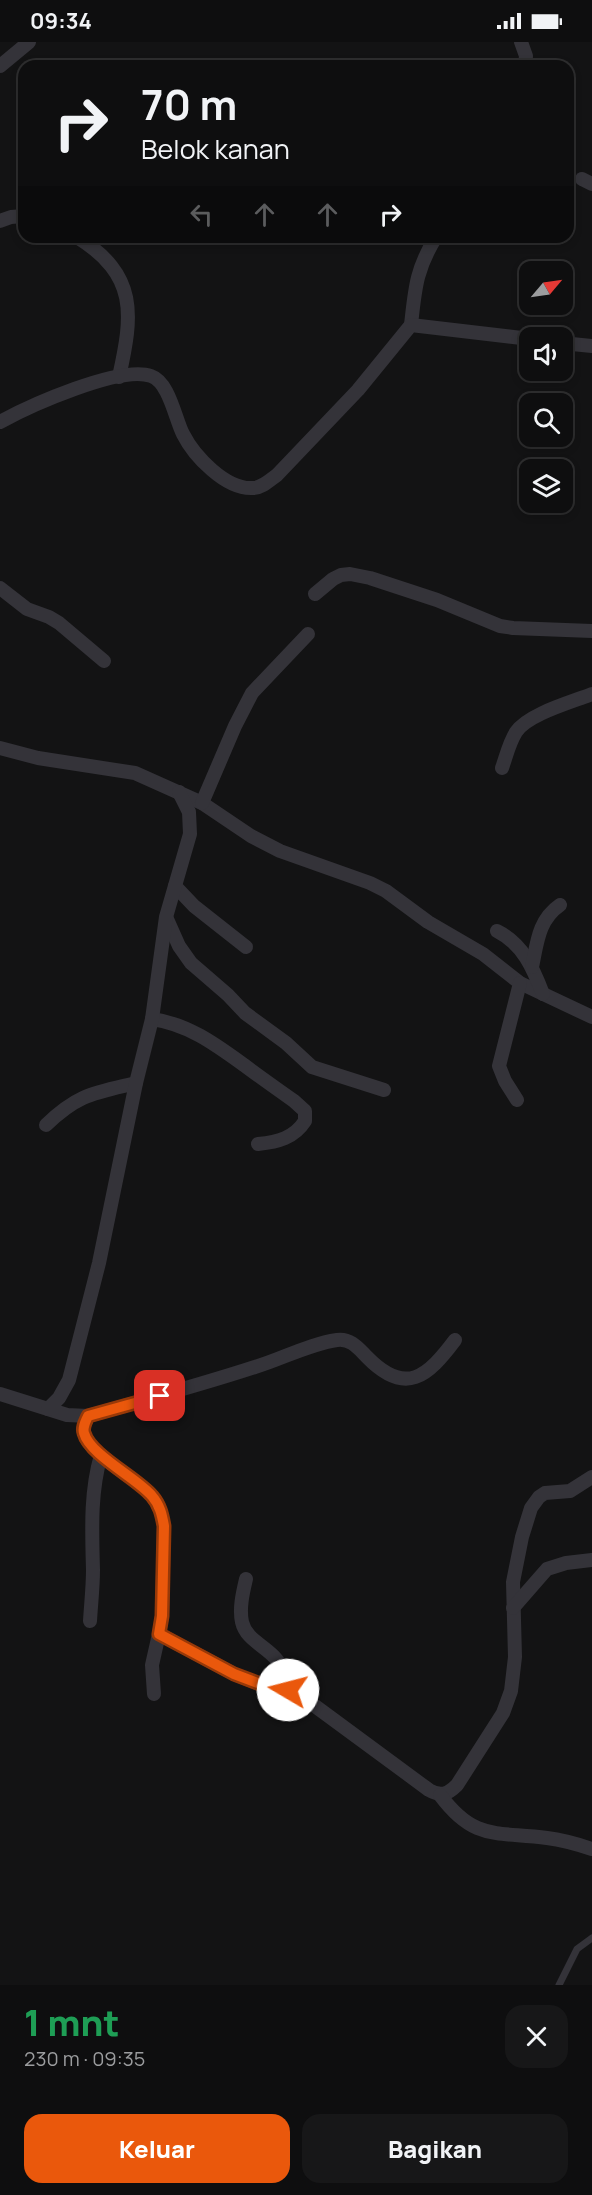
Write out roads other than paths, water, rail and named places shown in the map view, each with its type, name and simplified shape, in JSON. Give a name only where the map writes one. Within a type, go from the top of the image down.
[{"type":"street","points":[[0,66],[29,42]]},
{"type":"street","points":[[521,42],[526,60]]},
{"type":"street","points":[[0,221],[18,216]]},
{"type":"street","points":[[87,243],[117,273],[126,292],[128,313],[126,340],[119,377]]},
{"type":"street","points":[[0,422],[54,398],[119,377],[133,374],[149,375],[158,379],[167,392],[184,436],[196,454],[215,473],[229,482],[254,488],[263,485],[277,475],[358,390],[411,325],[417,277],[424,257],[432,243]]},
{"type":"street","points":[[411,325],[519,338]]},
{"type":"street","points":[[573,344],[592,346]]},
{"type":"street","points":[[315,594],[333,579],[340,575],[350,574],[370,578],[437,600],[500,626],[592,631]]},
{"type":"street","points":[[0,588],[27,609],[59,623],[104,661]]},
{"type":"street","points":[[202,802],[252,693],[308,634]]},
{"type":"street","points":[[502,768],[513,736],[520,727],[532,719],[592,694]]},
{"type":"street","points":[[0,748],[38,758],[135,773],[202,802],[244,831],[280,851],[370,883],[386,891],[428,922],[483,954],[520,983],[592,1017]]},
{"type":"street","points":[[48,1409],[59,1398],[69,1380],[99,1263],[136,1083],[152,1019],[166,917],[190,834],[189,812],[179,792]]},
{"type":"street","points":[[175,886],[194,906],[246,947]]},
{"type":"street","points":[[532,967],[542,924],[552,910],[560,905]]},
{"type":"street","points":[[166,917],[179,946],[191,963],[228,994],[245,1013],[286,1043],[312,1067],[384,1090]]},
{"type":"street","points":[[497,930],[518,945],[532,967],[543,994]]},
{"type":"street","points":[[517,1100],[499,1066],[520,983]]},
{"type":"street","points":[[152,1019],[174,1024],[208,1040],[305,1111],[306,1121],[294,1134],[277,1142],[258,1144]]},
{"type":"street","points":[[46,1125],[64,1107],[76,1100],[93,1093],[136,1083]]},
{"type":"street","points":[[0,1394],[67,1415],[88,1416],[246,1370],[338,1340],[354,1343],[372,1362],[403,1379],[410,1379],[420,1377],[429,1371],[454,1340]]},
{"type":"street","points":[[88,1416],[83,1433],[102,1455],[151,1495],[161,1512],[164,1526],[162,1616],[152,1665],[154,1694]]},
{"type":"street","points":[[90,1621],[93,1574],[92,1517],[96,1472],[102,1455]]},
{"type":"street","points":[[440,1795],[448,1793],[457,1785],[503,1713],[511,1691],[515,1657],[513,1582],[522,1537],[531,1508],[545,1493],[570,1491],[592,1477]]},
{"type":"street","points":[[513,1608],[547,1569],[566,1563],[592,1560]]},
{"type":"street","points":[[246,1579],[242,1623],[249,1636],[278,1661],[285,1675],[289,1695]]},
{"type":"street","points":[[159,1634],[234,1674],[315,1706],[429,1790],[440,1795],[454,1813],[488,1833],[545,1837],[572,1842],[592,1849]]},
{"type":"lane","points":[[559,1985],[577,1949],[592,1938]]}]
